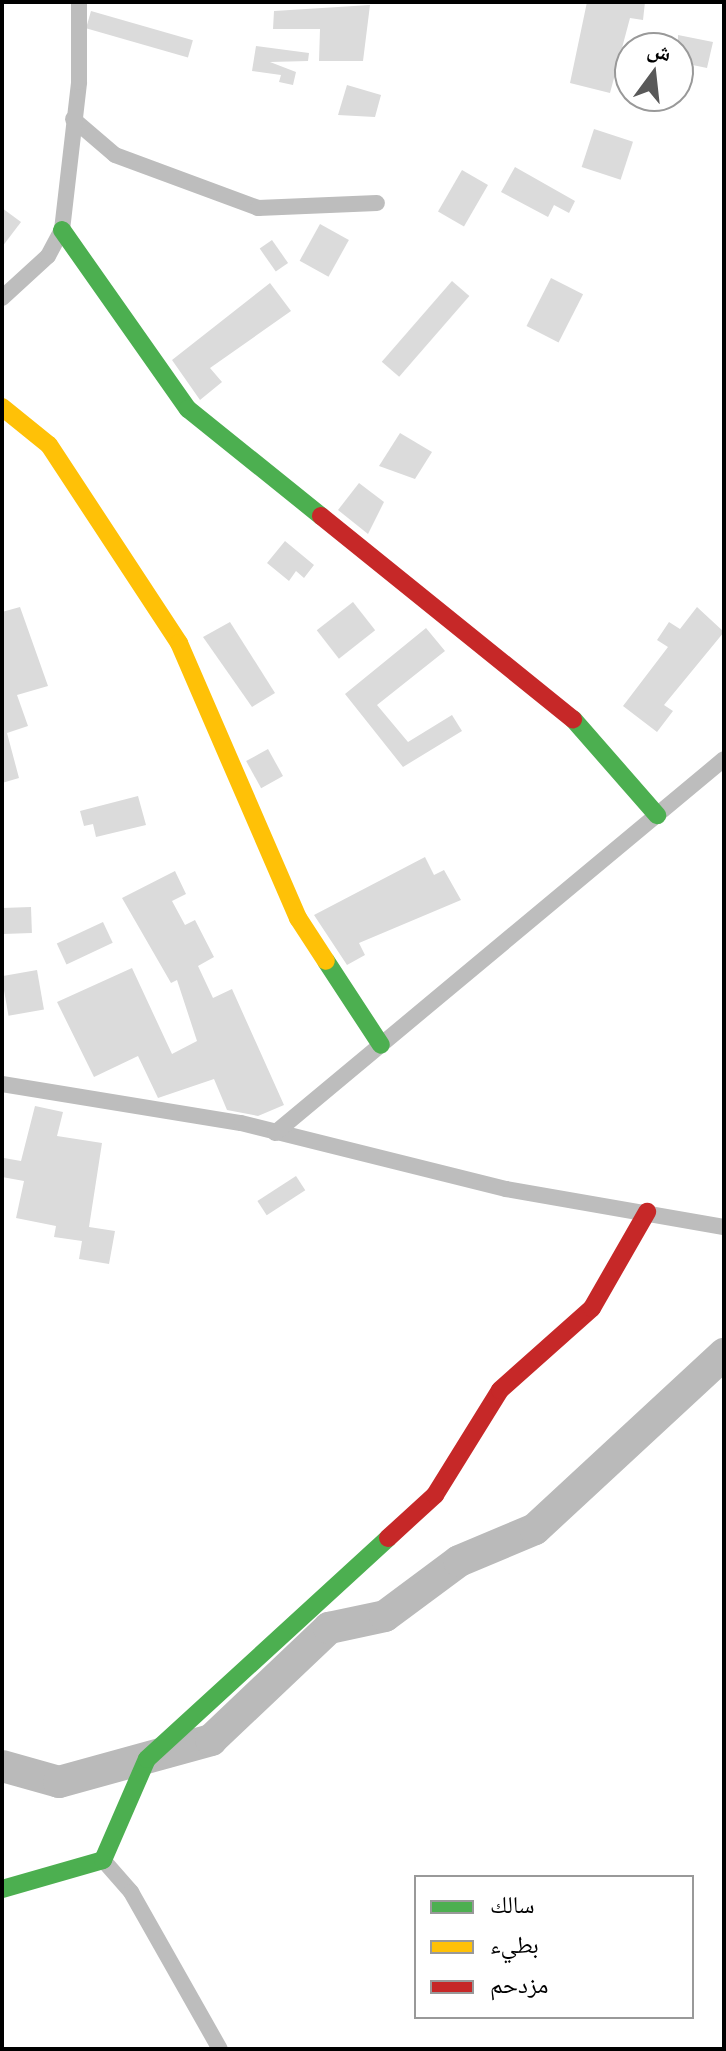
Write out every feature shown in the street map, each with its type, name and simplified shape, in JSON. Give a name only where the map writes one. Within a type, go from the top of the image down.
[{"type":"street","points":[[2,298],[48,256],[62,230],[73,119],[79,2]]},
{"type":"street","points":[[73,119],[115,155],[258,208],[377,203]]},
{"type":"street","points":[[62,230],[188,409],[568,714],[657,815]]},
{"type":"street","points":[[2,407],[49,445],[179,643],[298,918],[381,1045]]},
{"type":"street","points":[[275,1133],[724,759]]},
{"type":"street","points":[[2,1084],[275,1133],[506,1189],[724,1227]]},
{"type":"street","points":[[103,1860],[147,1759],[435,1495],[500,1390],[592,1308],[647,1212]]},
{"type":"street","points":[[2,1889],[103,1860]]},
{"type":"street","points":[[103,1860],[131,1892],[220,2049]]},
{"type":"building","points":[[587,2],[645,2],[643,20],[630,18],[626,32],[614,32],[614,78],[610,93],[570,83]]},
{"type":"building","points":[[370,5],[363,61],[319,61],[320,29],[273,29],[274,11]]},
{"type":"building","points":[[91,11],[193,40],[188,58],[86,28]]},
{"type":"building","points":[[694,38],[713,42],[707,68],[694,65]]},
{"type":"building","points":[[256,46],[309,53],[308,61],[270,62],[296,72],[293,85],[279,82],[281,75],[252,71]]},
{"type":"building","points":[[347,85],[381,95],[375,117],[338,115]]},
{"type":"building","points":[[594,129],[633,142],[621,180],[582,167]]},
{"type":"building","points":[[515,167],[575,201],[569,213],[554,205],[548,217],[501,192]]},
{"type":"building","points":[[462,170],[488,185],[464,227],[438,212]]},
{"type":"building","points":[[2,208],[21,222],[2,247]]},
{"type":"building","points":[[320,224],[349,240],[329,277],[300,261]]},
{"type":"building","points":[[272,240],[288,263],[276,272],[260,249]]},
{"type":"building","points":[[551,278],[583,294],[559,342],[526,326]]},
{"type":"building","points":[[452,281],[469,296],[399,377],[382,362]]},
{"type":"building","points":[[270,283],[291,311],[210,368],[222,382],[200,400],[172,360]]},
{"type":"building","points":[[400,433],[432,452],[415,479],[379,466]]},
{"type":"building","points":[[359,483],[384,502],[368,534],[338,510]]},
{"type":"building","points":[[285,541],[314,565],[304,578],[296,571],[289,581],[267,563]]},
{"type":"building","points":[[353,602],[375,630],[339,659],[317,630]]},
{"type":"building","points":[[20,607],[48,686],[17,695],[28,726],[7,733],[19,778],[2,783],[2,612]]},
{"type":"building","points":[[697,607],[724,632],[664,705],[673,711],[657,732],[623,706],[668,647],[657,640],[669,622],[680,629]]},
{"type":"building","points":[[230,622],[275,693],[252,707],[203,637]]},
{"type":"building","points":[[426,628],[445,651],[377,705],[408,742],[452,715],[462,731],[403,767],[345,694]]},
{"type":"building","points":[[268,749],[283,776],[261,788],[246,761]]},
{"type":"building","points":[[138,796],[146,825],[96,837],[93,824],[84,826],[80,811]]},
{"type":"building","points":[[425,857],[434,875],[444,870],[461,900],[359,943],[365,955],[347,965],[314,915]]},
{"type":"building","points":[[175,871],[186,894],[172,901],[185,925],[195,920],[214,957],[198,966],[213,998],[232,989],[284,1105],[258,1116],[227,1110],[214,1079],[158,1098],[138,1056],[94,1077],[57,1002],[132,968],[172,1054],[197,1041],[177,980],[171,983],[122,898]]},
{"type":"building","points":[[31,907],[32,933],[3,934],[2,908]]},
{"type":"building","points":[[103,922],[113,943],[66,964],[57,944]]},
{"type":"building","points":[[37,970],[44,1009],[8,1016],[2,976]]},
{"type":"building","points":[[35,1106],[63,1112],[57,1136],[102,1143],[89,1227],[115,1231],[109,1264],[79,1259],[82,1241],[54,1237],[56,1226],[16,1218],[24,1181],[2,1177],[4,1158],[21,1161]]},
{"type":"building","points":[[296,1176],[305,1190],[267,1215],[257,1201]]},
{"type":"waterway","points":[[2,1766],[59,1782],[211,1740],[329,1628],[385,1616],[459,1561],[535,1529],[724,1354]]},
{"type":"traffic: fast","points":[[62,230],[188,409],[321,516]]},
{"type":"traffic: fast","points":[[573,719],[657,815]]},
{"type":"traffic: fast","points":[[326,961],[381,1045]]},
{"type":"traffic: fast","points":[[2,1889],[103,1860],[147,1759],[388,1538]]},
{"type":"traffic: slow","points":[[2,407],[49,445],[179,643],[298,918],[326,961]]},
{"type":"traffic: jam","points":[[321,516],[573,719]]},
{"type":"traffic: jam","points":[[388,1538],[435,1495],[500,1390],[592,1308],[647,1212]]}]
